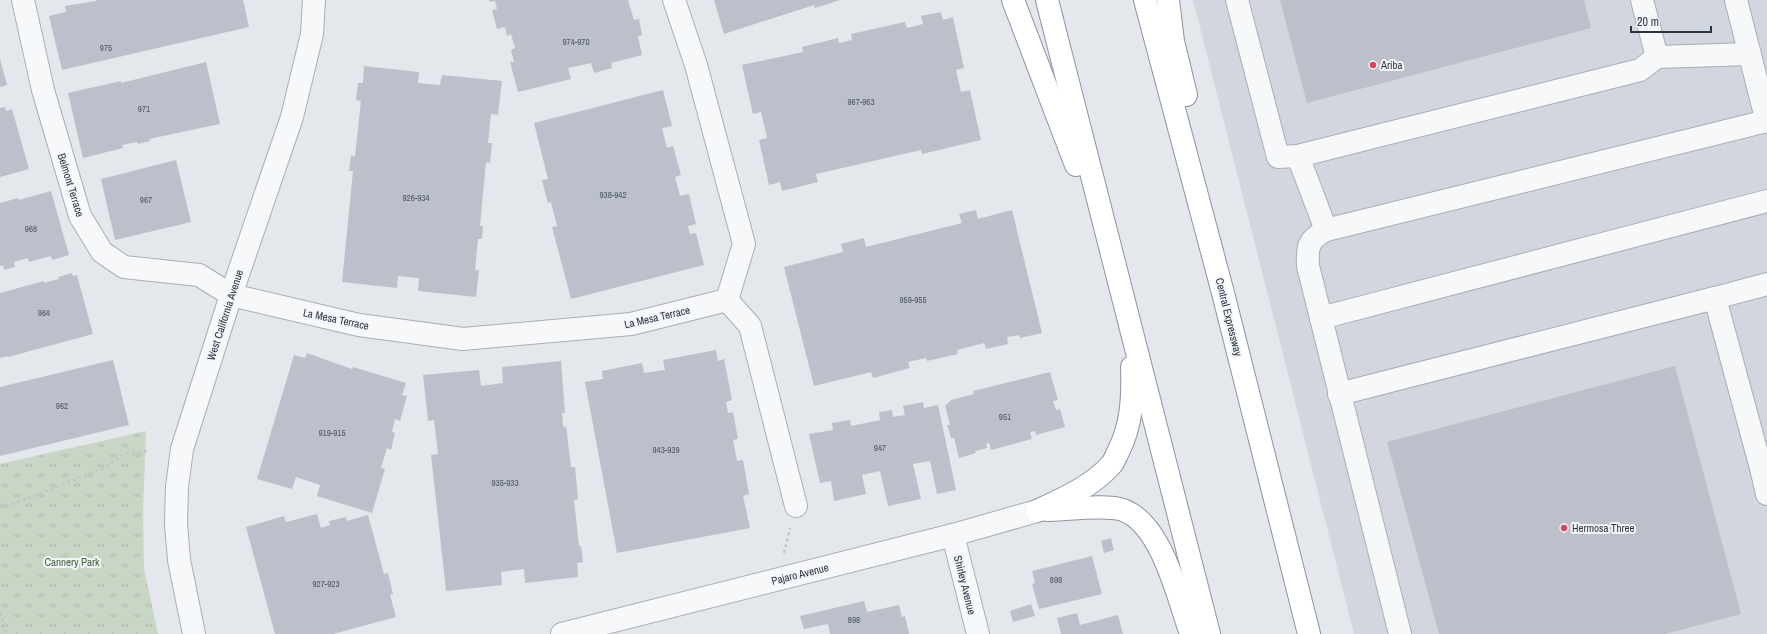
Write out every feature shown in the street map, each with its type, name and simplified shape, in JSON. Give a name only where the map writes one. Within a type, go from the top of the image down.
[{"type":"highway","points":[[1013,0],[1113,260]]},
{"type":"highway","points":[[1047,0],[1209,634]]},
{"type":"highway","name":"Central Expressway","points":[[1146,0],[1223,293],[1309,634]]},
{"type":"highway","points":[[1168,0],[1173,41],[1201,162],[1223,293]]},
{"type":"highway","points":[[1038,511],[1071,495],[1095,479],[1111,464],[1122,444],[1130,422],[1133,392],[1130,324]]},
{"type":"highway","points":[[1038,511],[1102,508],[1122,510],[1142,522],[1154,538],[1164,557],[1191,634]]},
{"type":"street","name":"West California Avenue","points":[[194,634],[179,560],[176,524],[177,487],[182,449],[231,295],[292,117],[312,34],[314,0]]},
{"type":"street","points":[[674,0],[696,65],[744,244],[727,300],[750,326],[796,506]]},
{"type":"street","points":[[1237,0],[1278,156],[1298,156],[1640,70],[1657,57],[1750,54]]},
{"type":"street","points":[[1642,0],[1657,57]]},
{"type":"street","points":[[1400,634],[1308,266],[1307,249],[1313,237],[1326,230],[1767,122],[1736,0]]},
{"type":"street","name":"Belmont Terrace","points":[[28,1],[43,90],[80,216],[102,252],[124,267],[199,276],[231,295]]},
{"type":"street","points":[[1298,156],[1326,230]]},
{"type":"street","points":[[1321,318],[1767,201]]},
{"type":"street","points":[[1340,394],[1767,284]]},
{"type":"street","name":"La Mesa Terrace","points":[[231,295],[359,325],[463,339],[631,324],[727,300]]},
{"type":"street","points":[[1715,298],[1764,472],[1767,494]]},
{"type":"street","name":"Pajaro Avenue","points":[[562,634],[588,631],[776,580],[953,535],[1038,511]]},
{"type":"street","name":"Shirley Avenue","points":[[953,535],[978,634]]},
{"type":"path","points":[[0,507],[6,507],[104,468],[126,453],[149,451]]},
{"type":"path","points":[[776,580],[796,506]]},
{"type":"path","points":[[0,613],[7,634]]},
{"type":"shaded area","points":[[1193,0],[1767,0],[1767,634],[1354,634]]},
{"type":"green space","name":"Cannery Park","points":[[146,431],[143,511],[144,569],[158,634],[0,634],[0,464]]},
{"type":"building","points":[[96,0],[243,0],[249,27],[62,70],[49,16],[66,12],[65,6]]},
{"type":"building","points":[[489,0],[628,0],[634,20],[639,19],[642,35],[638,36],[642,55],[611,63],[612,68],[594,73],[591,63],[568,68],[571,79],[518,92],[510,62],[514,62],[511,50],[515,48],[511,34],[507,36],[505,27],[497,29],[492,10],[497,9],[495,1],[490,2]]},
{"type":"building","points":[[714,0],[840,0],[815,8],[814,5],[724,34]]},
{"type":"building","name":"Ariba","points":[[1280,0],[1584,0],[1591,28],[1307,103]]},
{"type":"building","points":[[941,12],[943,20],[953,17],[964,68],[956,70],[961,92],[970,90],[981,140],[922,154],[921,150],[816,174],[818,182],[782,191],[780,182],[769,185],[759,140],[767,138],[761,112],[753,114],[742,65],[803,52],[802,47],[838,38],[839,43],[852,40],[851,34],[905,22],[907,28],[923,24],[921,16]]},
{"type":"building","points":[[0,59],[7,85],[0,87]]},
{"type":"building","points":[[206,62],[220,124],[149,139],[150,141],[138,144],[137,142],[122,145],[123,148],[83,158],[68,93],[121,81],[121,83]]},
{"type":"building","points":[[364,66],[419,72],[418,83],[440,85],[442,75],[502,81],[498,115],[491,114],[488,143],[492,143],[490,163],[486,162],[480,226],[483,226],[482,239],[478,239],[475,270],[479,270],[476,297],[418,291],[419,278],[398,276],[397,288],[342,282],[353,171],[349,171],[351,156],[355,156],[361,101],[356,100],[358,83],[363,83]]},
{"type":"building","points":[[663,90],[672,126],[662,128],[667,148],[673,146],[681,175],[675,177],[680,196],[689,194],[696,224],[688,226],[690,234],[696,233],[704,265],[571,299],[552,227],[557,226],[551,202],[548,203],[542,180],[548,179],[534,123]]},
{"type":"building","points":[[5,107],[6,111],[12,109],[29,169],[0,177],[0,108]]},
{"type":"building","points":[[176,160],[191,222],[115,240],[101,179]]},
{"type":"building","points":[[51,191],[69,255],[52,260],[51,256],[29,262],[28,258],[14,262],[15,267],[4,270],[3,265],[0,266],[0,203],[18,198],[19,200]]},
{"type":"building","points":[[976,210],[978,219],[1012,210],[1042,333],[1020,338],[1019,335],[1007,337],[1008,344],[986,349],[984,343],[957,350],[958,354],[927,361],[926,358],[908,362],[910,368],[873,378],[871,372],[814,386],[784,267],[843,252],[841,244],[864,238],[866,247],[962,223],[959,214]]},
{"type":"building","points":[[72,273],[73,276],[77,275],[93,334],[0,358],[0,293],[44,281],[44,283],[59,279],[58,277]]},
{"type":"building","points":[[716,350],[718,361],[724,359],[732,400],[726,402],[728,413],[733,412],[738,439],[733,440],[737,461],[743,460],[749,494],[743,496],[750,528],[617,553],[585,382],[603,379],[602,371],[642,363],[644,373],[665,370],[663,360]]},
{"type":"building","points":[[307,353],[352,369],[353,367],[406,383],[402,395],[407,396],[400,421],[395,419],[392,432],[395,433],[391,450],[387,448],[381,468],[385,469],[372,513],[317,496],[320,485],[296,477],[292,489],[257,479],[294,355],[305,358]]},
{"type":"building","points":[[113,360],[129,425],[0,456],[0,387]]},
{"type":"building","points":[[561,361],[565,413],[562,413],[563,427],[566,426],[571,467],[575,467],[578,499],[574,500],[579,546],[581,546],[583,562],[577,563],[578,577],[525,583],[524,569],[501,572],[502,585],[446,591],[431,455],[438,454],[434,420],[428,421],[423,375],[479,370],[481,386],[503,383],[502,367]]},
{"type":"building","name":"Hermosa Three","points":[[1675,366],[1741,614],[1665,634],[1439,634],[1387,442]]},
{"type":"building","points":[[1050,372],[1058,400],[1053,401],[1056,410],[1060,409],[1065,427],[1036,435],[1035,431],[1030,432],[1032,439],[991,450],[989,443],[986,444],[987,448],[975,451],[976,453],[959,458],[954,438],[951,438],[947,425],[950,425],[945,406],[951,400],[974,394],[973,391]]},
{"type":"building","points":[[923,402],[924,408],[938,405],[956,490],[937,494],[930,461],[913,464],[921,499],[888,506],[880,471],[862,475],[866,494],[834,501],[831,481],[820,483],[809,434],[833,430],[832,423],[850,420],[851,426],[880,420],[879,412],[892,410],[893,417],[905,415],[903,406]]},
{"type":"building","points":[[317,514],[321,528],[330,525],[329,521],[346,517],[347,521],[368,515],[384,574],[388,573],[393,594],[390,595],[396,617],[333,634],[275,634],[246,527],[284,516],[286,522]]},
{"type":"building","points":[[1111,538],[1114,550],[1104,553],[1101,541]]},
{"type":"building","points":[[1092,556],[1102,594],[1039,609],[1032,584],[1035,583],[1032,571]]},
{"type":"building","points":[[864,601],[867,612],[899,605],[902,617],[905,616],[909,634],[830,634],[828,624],[804,629],[800,616]]},
{"type":"building","points":[[1031,604],[1035,616],[1013,622],[1010,611]]},
{"type":"building","points":[[1077,613],[1080,625],[1118,615],[1123,634],[1061,634],[1057,618]]},
{"type":"place","name":"Ariba","points":[[1373,65]]},
{"type":"place","name":"Hermosa Three","points":[[1564,528]]}]
